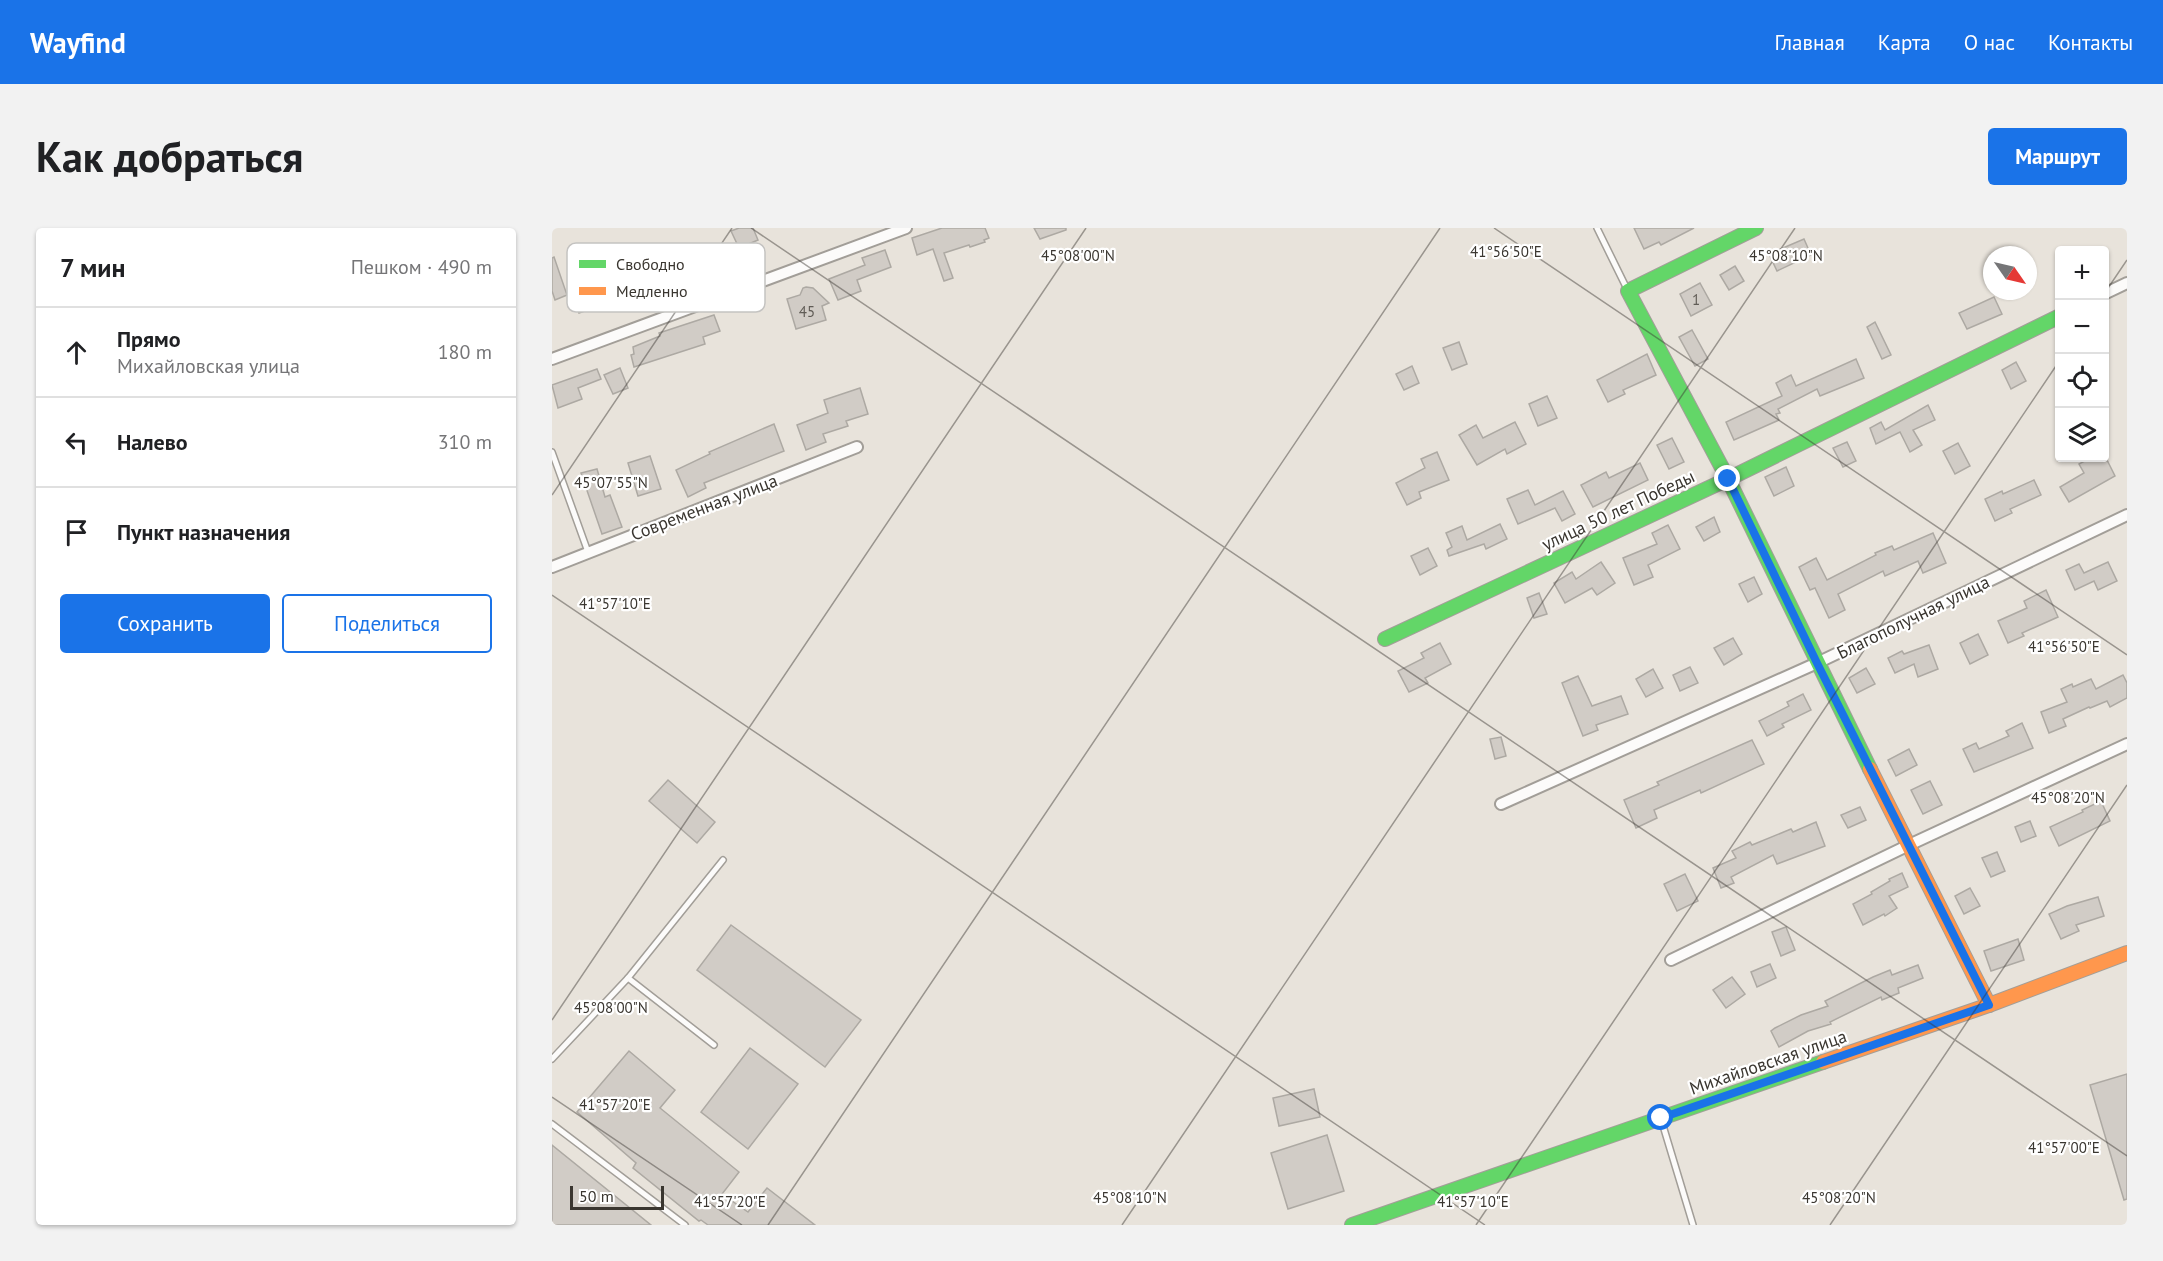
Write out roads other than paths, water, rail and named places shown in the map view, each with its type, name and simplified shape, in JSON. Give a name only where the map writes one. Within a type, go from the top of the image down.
[{"type":"street","points":[[765,280],[906,228]]},
{"type":"street","points":[[1756,228],[1628,291],[1728,479],[1817,663],[1989,1005]]},
{"type":"street","points":[[2109,292],[2127,283]]},
{"type":"street","points":[[552,359],[679,312]]},
{"type":"street","name":"улица 50 лет Победы","points":[[1384,639],[1728,479],[2055,318]]},
{"type":"street","name":"Современная улица","points":[[552,567],[857,447]]},
{"type":"street","name":"Благополучная улица","points":[[1501,804],[1817,663],[2127,515]]},
{"type":"street","points":[[1671,960],[1909,845],[2127,744]]},
{"type":"street","name":"Михайловская улица","points":[[1352,1225],[1989,1005],[2127,953]]},
{"type":"lane","points":[[1597,228],[1628,291]]},
{"type":"lane","points":[[552,452],[589,552]]},
{"type":"lane","points":[[552,1059],[628,978],[723,860]]},
{"type":"lane","points":[[628,978],[714,1045]]},
{"type":"lane","points":[[1661,1118],[1693,1225]]},
{"type":"lane","points":[[552,1124],[685,1225]]}]
